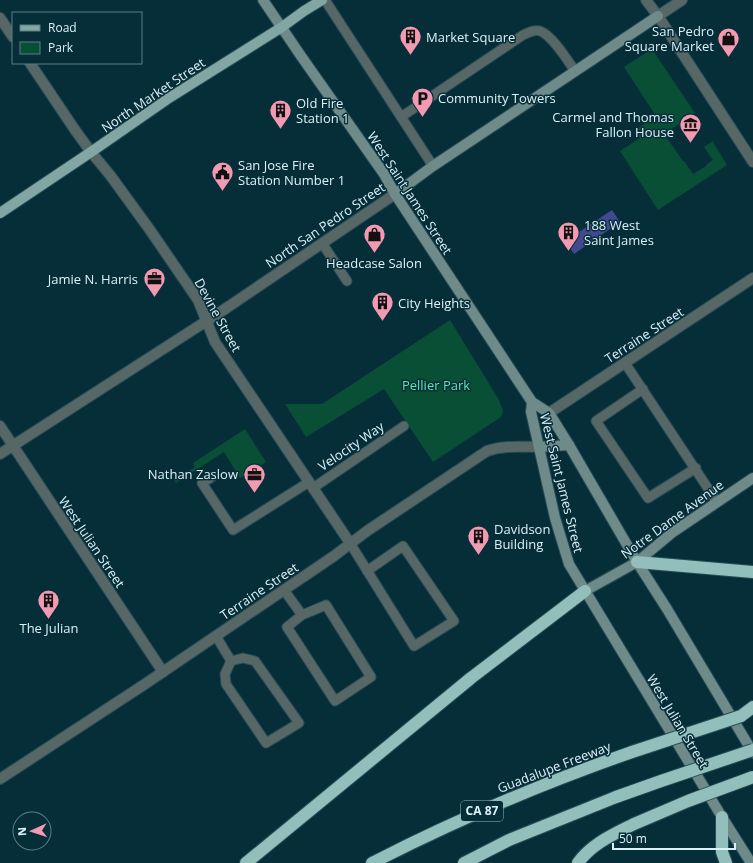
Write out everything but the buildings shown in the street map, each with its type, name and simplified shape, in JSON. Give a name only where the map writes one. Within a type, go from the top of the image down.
[{"type":"highway","points":[[637,562],[753,572]]},
{"type":"highway","points":[[246,863],[471,678],[585,590]]},
{"type":"highway","points":[[741,716],[753,706]]},
{"type":"highway","name":"Guadalupe Freeway","points":[[372,863],[468,816],[540,786],[595,765],[753,713]]},
{"type":"highway","points":[[464,863],[509,840],[616,797],[753,750]]},
{"type":"highway","points":[[578,863],[592,848],[606,838],[634,824],[753,777]]},
{"type":"highway","points":[[722,817],[722,852],[726,863]]},
{"type":"main road","name":"West Saint James Street","points":[[263,0],[384,174],[395,194],[532,402],[549,413],[637,562]]},
{"type":"main road","name":"North Market Street","points":[[0,214],[169,98],[282,27],[304,11],[324,0]]},
{"type":"main road","name":"North San Pedro Street","points":[[395,194],[433,166],[658,16]]},
{"type":"main road","name":"West Saint James Street","points":[[532,402],[531,412],[555,518],[569,564],[585,590]]},
{"type":"main road","points":[[539,447],[569,445]]},
{"type":"main road","name":"Notre Dame Avenue","points":[[585,590],[637,562],[673,532],[753,478]]},
{"type":"main road","points":[[637,562],[667,609],[753,753]]},
{"type":"main road","name":"West Julian Street","points":[[585,590],[722,817],[752,863]]},
{"type":"street","points":[[646,0],[753,162]]},
{"type":"street","name":"North San Pedro Street","points":[[658,16],[682,0]]},
{"type":"street","points":[[0,18],[12,36]]},
{"type":"street","name":"Devine Street","points":[[31,64],[75,130],[110,174],[198,300],[215,342],[350,543]]},
{"type":"street","name":"North San Pedro Street","points":[[0,454],[206,320],[395,194]]},
{"type":"street","name":"Terraine Street","points":[[549,413],[753,278]]},
{"type":"street","name":"West Julian Street","points":[[0,426],[162,672]]},
{"type":"street","name":"Terraine Street","points":[[0,779],[216,636],[334,556],[373,526],[487,451],[494,448],[539,447]]},
{"type":"lane","points":[[324,0],[433,166]]},
{"type":"lane","points":[[401,117],[523,35],[533,31],[541,31],[550,36],[575,71]]},
{"type":"lane","points":[[322,243],[347,281]]},
{"type":"lane","points":[[625,363],[696,468],[717,502]]},
{"type":"lane","points":[[643,389],[596,422],[648,498],[696,468]]},
{"type":"lane","name":"Velocity Way","points":[[212,477],[202,483],[233,530],[311,485],[404,426]]},
{"type":"lane","points":[[350,543],[367,571],[414,646],[454,621],[403,546],[367,571]]},
{"type":"lane","points":[[284,590],[302,615]]},
{"type":"lane","points":[[326,605],[371,677],[335,701],[288,627],[302,615],[326,605]]},
{"type":"lane","points":[[216,636],[231,661]]},
{"type":"lane","points":[[242,658],[255,661],[299,722],[266,743],[226,684],[225,674],[231,661],[242,658]]},
{"type":"green space","points":[[652,49],[695,113],[664,134],[693,174],[713,160],[704,147],[713,141],[727,165],[658,210],[620,151],[640,138],[635,130],[656,116],[624,67]]},
{"type":"green space","name":"Pellier Park","points":[[450,320],[499,400],[503,411],[501,417],[433,462],[384,389],[306,437],[285,404],[322,404]]},
{"type":"green space","points":[[245,429],[266,462],[240,478],[224,452],[176,483],[174,480],[195,467],[193,463]]},
{"type":"shaded area","points":[[612,210],[620,222],[574,254],[562,236],[570,230],[576,234]]},
{"type":"place","name":"Market Square","points":[[410,56]]},
{"type":"place","name":"San Pedro Square Market","points":[[729,58]]},
{"type":"place","name":"Community Towers","points":[[422,118]]},
{"type":"place","name":"Old Fire Station 1","points":[[280,130]]},
{"type":"place","name":"Carmel and Thomas Fallon House","points":[[690,144]]},
{"type":"place","name":"San Jose Fire Station Number 1","points":[[223,192]]},
{"type":"place","name":"188 West Saint James","points":[[568,252]]},
{"type":"place","name":"Headcase Salon","points":[[374,254]]},
{"type":"place","name":"Jamie N. Harris","points":[[154,298]]},
{"type":"place","name":"City Heights","points":[[383,322]]},
{"type":"place","name":"Nathan Zaslow","points":[[254,494]]},
{"type":"place","name":"Davidson Building","points":[[479,556]]},
{"type":"place","name":"The Julian","points":[[49,620]]}]
